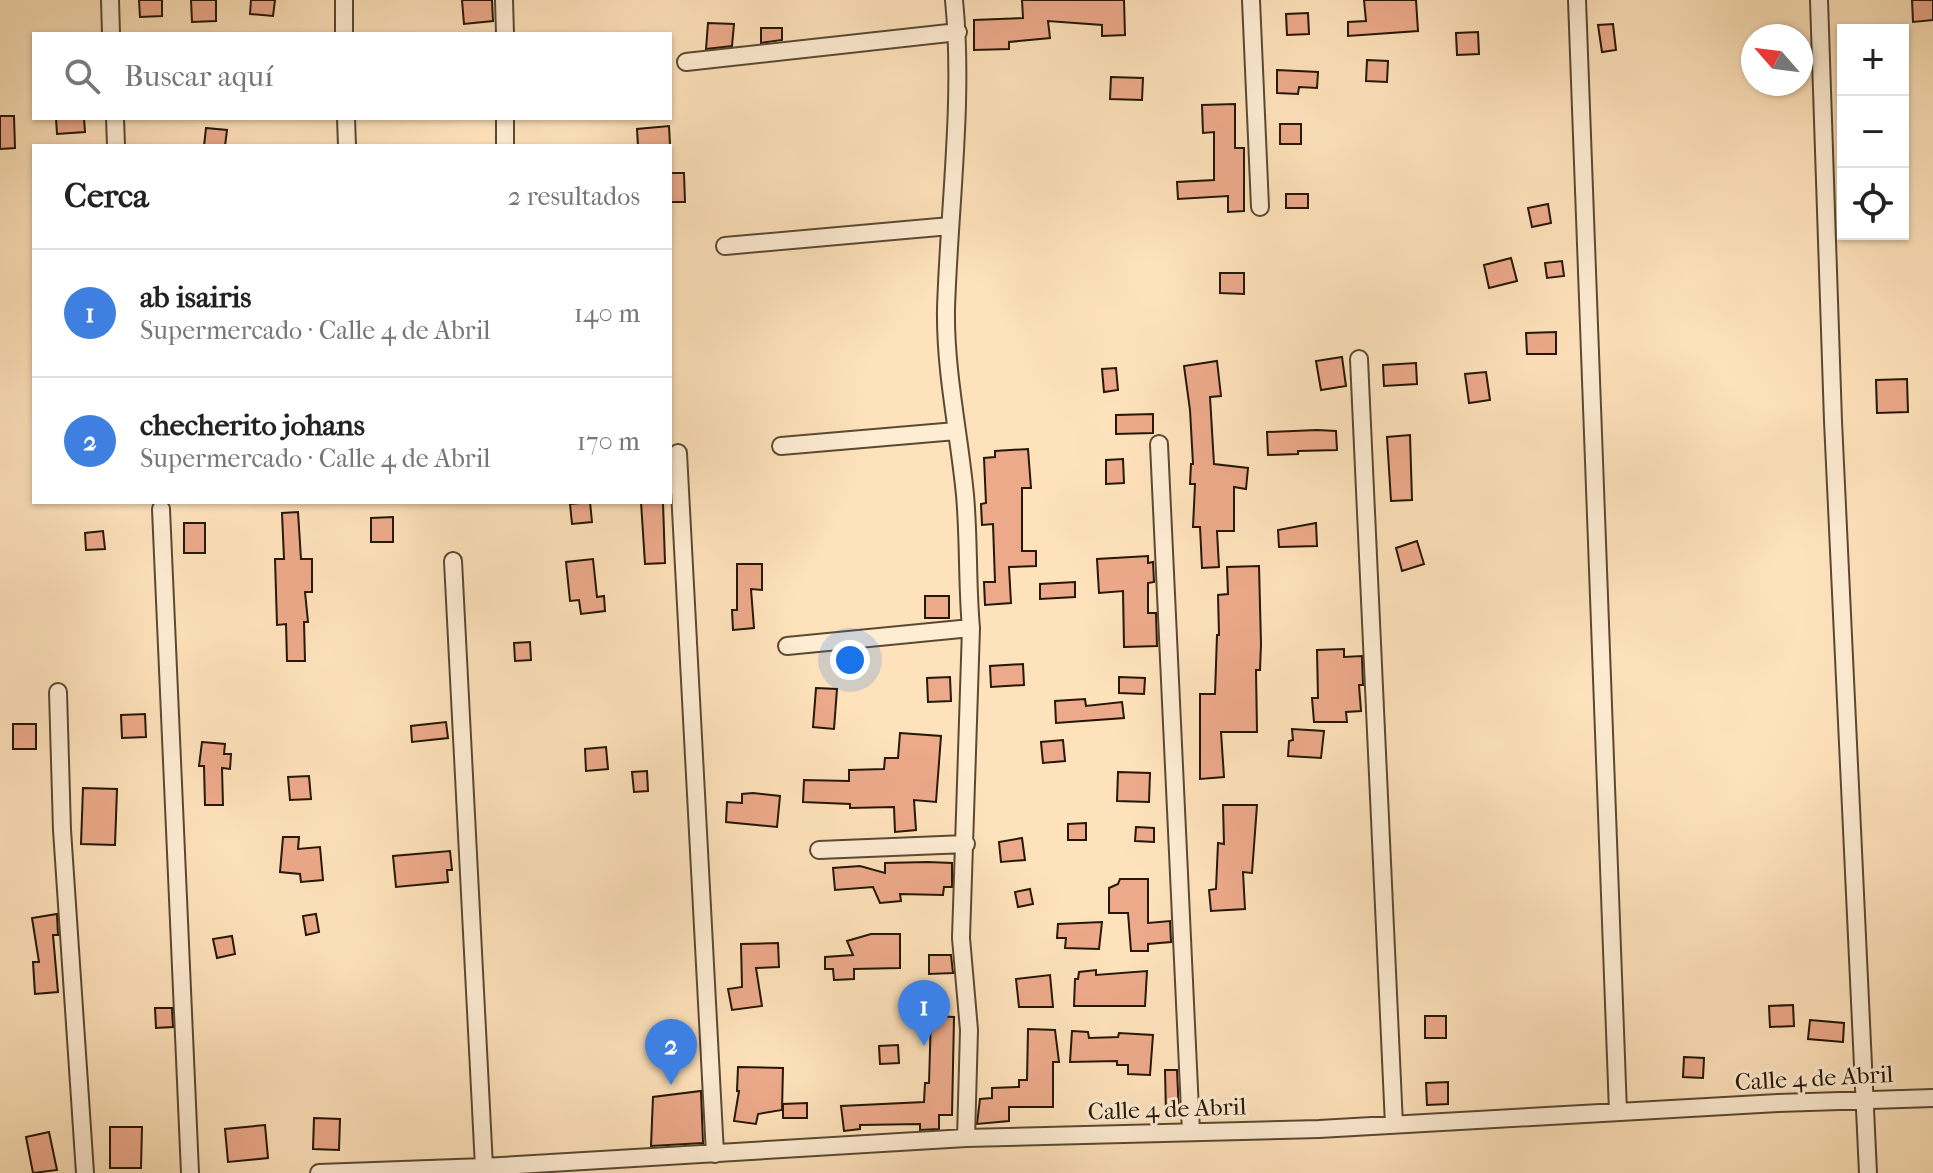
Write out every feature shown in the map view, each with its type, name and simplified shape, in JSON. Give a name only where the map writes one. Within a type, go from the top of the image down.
[{"type":"street","points":[[110,0],[111,32]]},
{"type":"street","points":[[344,0],[344,32]]},
{"type":"street","points":[[504,0],[505,32]]},
{"type":"street","points":[[954,0],[958,32],[947,371],[965,497],[971,628],[961,938],[969,1030],[966,1138]]},
{"type":"street","points":[[1251,0],[1260,207]]},
{"type":"street","points":[[1577,0],[1618,1112]]},
{"type":"street","points":[[1819,0],[1833,421],[1868,1173]]},
{"type":"street","points":[[686,62],[958,32]]},
{"type":"street","points":[[115,120],[116,144]]},
{"type":"street","points":[[346,120],[347,144]]},
{"type":"street","points":[[505,120],[505,144]]},
{"type":"street","points":[[725,246],[950,226]]},
{"type":"street","points":[[1359,359],[1394,1125]]},
{"type":"street","points":[[781,446],[956,431]]},
{"type":"street","points":[[1159,444],[1191,1132]]},
{"type":"street","points":[[678,453],[715,1154]]},
{"type":"street","points":[[161,509],[190,1173]]},
{"type":"street","points":[[453,561],[484,1167]]},
{"type":"street","points":[[787,646],[971,628]]},
{"type":"street","points":[[58,692],[62,830],[85,1173]]},
{"type":"street","points":[[819,850],[966,844]]},
{"type":"street","name":"Calle 4 de Abril","points":[[319,1173],[484,1167],[966,1138],[1394,1125],[1933,1098]]},
{"type":"building","points":[[139,0],[162,0],[162,16],[140,17]]},
{"type":"building","points":[[191,0],[216,0],[216,21],[192,22]]},
{"type":"building","points":[[251,0],[275,0],[273,16],[250,14]]},
{"type":"building","points":[[462,0],[492,0],[493,21],[464,24]]},
{"type":"building","points":[[1022,0],[1124,0],[1125,35],[1102,36],[1102,25],[1048,21],[1050,38],[1009,42],[1009,49],[974,50],[974,20],[1023,18]]},
{"type":"building","points":[[1364,0],[1416,0],[1418,31],[1348,36],[1348,22],[1366,21]]},
{"type":"building","points":[[1912,0],[1933,0],[1933,20],[1913,22]]},
{"type":"building","points":[[1308,13],[1309,34],[1287,35],[1286,14]]},
{"type":"building","points":[[708,23],[734,24],[732,46],[706,49]]},
{"type":"building","points":[[1613,24],[1616,50],[1602,52],[1598,25]]},
{"type":"building","points":[[761,28],[782,28],[782,40],[761,43]]},
{"type":"building","points":[[1478,32],[1479,54],[1457,55],[1456,33]]},
{"type":"building","points":[[1367,60],[1388,61],[1387,82],[1366,81]]},
{"type":"building","points":[[1277,70],[1318,72],[1317,88],[1299,87],[1298,94],[1277,93]]},
{"type":"building","points":[[1111,77],[1143,78],[1142,100],[1110,99]]},
{"type":"building","points":[[1235,104],[1235,148],[1244,148],[1244,211],[1228,212],[1228,196],[1178,199],[1177,182],[1214,180],[1214,132],[1203,133],[1202,105]]},
{"type":"building","points":[[0,116],[14,116],[15,148],[0,149]]},
{"type":"building","points":[[56,120],[84,120],[85,132],[57,134]]},
{"type":"building","points":[[1280,124],[1301,124],[1301,144],[1280,144]]},
{"type":"building","points":[[669,126],[670,144],[638,144],[637,129]]},
{"type":"building","points":[[206,128],[227,130],[225,144],[204,144]]},
{"type":"building","points":[[672,173],[684,173],[685,202],[672,202]]},
{"type":"building","points":[[1286,194],[1308,194],[1308,208],[1286,208]]},
{"type":"building","points":[[1548,204],[1551,223],[1532,227],[1528,208]]},
{"type":"building","points":[[1511,258],[1517,281],[1489,288],[1484,265]]},
{"type":"building","points":[[1562,261],[1564,276],[1547,278],[1545,263]]},
{"type":"building","points":[[1220,273],[1244,273],[1244,294],[1220,293]]},
{"type":"building","points":[[1556,332],[1556,354],[1527,354],[1526,333]]},
{"type":"building","points":[[1342,357],[1346,386],[1321,390],[1316,361]]},
{"type":"building","points":[[1217,361],[1221,396],[1210,397],[1214,464],[1248,468],[1246,489],[1234,487],[1234,531],[1217,531],[1219,567],[1202,568],[1200,527],[1193,527],[1195,484],[1190,484],[1193,464],[1184,366]]},
{"type":"building","points":[[1416,363],[1417,384],[1384,386],[1383,365]]},
{"type":"building","points":[[1116,368],[1118,390],[1104,392],[1102,369]]},
{"type":"building","points":[[1486,372],[1490,400],[1469,403],[1465,374]]},
{"type":"building","points":[[1907,379],[1908,412],[1877,413],[1876,380]]},
{"type":"building","points":[[1153,414],[1153,433],[1116,434],[1116,415]]},
{"type":"building","points":[[1336,431],[1337,450],[1268,455],[1267,432]]},
{"type":"building","points":[[1410,435],[1412,500],[1391,501],[1387,437]]},
{"type":"building","points":[[1028,449],[1031,488],[1022,488],[1022,551],[1036,551],[1036,566],[1009,567],[1011,603],[985,605],[984,582],[995,582],[993,524],[982,525],[981,504],[986,503],[984,458],[995,457],[995,451]]},
{"type":"building","points":[[1123,459],[1124,483],[1106,484],[1106,460]]},
{"type":"building","points":[[570,504],[590,504],[592,522],[572,524]]},
{"type":"building","points":[[641,504],[663,504],[665,563],[645,564]]},
{"type":"building","points":[[298,512],[301,559],[312,559],[312,592],[305,592],[308,622],[304,622],[305,661],[287,661],[286,624],[277,625],[275,559],[284,559],[282,513]]},
{"type":"building","points":[[393,517],[393,542],[371,542],[371,518]]},
{"type":"building","points":[[184,523],[205,523],[205,553],[184,553]]},
{"type":"building","points":[[1316,523],[1317,546],[1279,547],[1278,530]]},
{"type":"building","points":[[103,531],[105,549],[86,550],[85,533]]},
{"type":"building","points":[[1417,541],[1424,564],[1402,571],[1396,548]]},
{"type":"building","points":[[1148,556],[1148,563],[1153,562],[1154,582],[1148,583],[1148,613],[1156,613],[1157,646],[1124,647],[1123,591],[1099,593],[1097,559]]},
{"type":"building","points":[[593,559],[597,597],[604,596],[605,611],[581,614],[579,600],[570,601],[566,562]]},
{"type":"building","points":[[737,564],[762,564],[762,590],[751,589],[754,628],[733,630],[732,610],[737,610]]},
{"type":"building","points":[[1259,566],[1261,644],[1260,670],[1256,670],[1257,732],[1221,732],[1224,777],[1200,779],[1200,694],[1215,694],[1218,595],[1228,594],[1227,567]]},
{"type":"building","points":[[1075,582],[1075,597],[1040,599],[1040,584]]},
{"type":"building","points":[[925,596],[949,596],[949,618],[925,618]]},
{"type":"building","points":[[530,642],[531,660],[515,661],[514,643]]},
{"type":"building","points":[[1344,649],[1344,657],[1362,656],[1363,685],[1359,685],[1361,711],[1346,712],[1347,722],[1314,722],[1312,698],[1318,698],[1317,650]]},
{"type":"building","points":[[1023,664],[1024,685],[991,687],[990,666]]},
{"type":"building","points":[[950,677],[951,701],[928,702],[927,678]]},
{"type":"building","points":[[1119,677],[1145,678],[1144,694],[1119,693]]},
{"type":"building","points":[[816,688],[837,689],[834,729],[813,727]]},
{"type":"building","points":[[1085,699],[1086,706],[1122,702],[1124,718],[1056,723],[1055,701]]},
{"type":"building","points":[[145,714],[146,737],[122,738],[121,715]]},
{"type":"building","points":[[446,722],[448,738],[412,742],[411,726]]},
{"type":"building","points":[[13,724],[36,724],[36,749],[13,749]]},
{"type":"building","points":[[1292,729],[1324,731],[1321,758],[1288,756],[1289,741],[1293,740]]},
{"type":"building","points":[[900,733],[941,736],[936,802],[914,800],[916,830],[895,832],[894,807],[850,808],[850,804],[803,802],[804,780],[849,781],[849,770],[884,769],[885,758],[898,758]]},
{"type":"building","points":[[1063,740],[1065,761],[1043,763],[1041,742]]},
{"type":"building","points":[[202,742],[225,744],[224,754],[231,754],[230,769],[222,768],[223,805],[205,805],[204,766],[199,766]]},
{"type":"building","points":[[606,747],[608,769],[586,771],[585,749]]},
{"type":"building","points":[[647,771],[648,791],[634,792],[632,772]]},
{"type":"building","points":[[1118,772],[1150,773],[1149,802],[1117,801]]},
{"type":"building","points":[[309,776],[311,799],[290,800],[288,777]]},
{"type":"building","points":[[83,788],[117,789],[115,845],[81,844]]},
{"type":"building","points":[[742,794],[780,796],[777,827],[726,822],[727,802],[742,803]]},
{"type":"building","points":[[1223,805],[1257,805],[1252,873],[1243,872],[1245,909],[1211,911],[1209,890],[1216,889],[1218,843],[1224,844]]},
{"type":"building","points":[[1086,823],[1086,840],[1068,840],[1068,824]]},
{"type":"building","points":[[1136,827],[1154,828],[1154,842],[1135,841]]},
{"type":"building","points":[[283,837],[299,837],[298,849],[320,847],[323,880],[301,882],[300,874],[280,872]]},
{"type":"building","points":[[1022,838],[1025,860],[1001,862],[999,842]]},
{"type":"building","points":[[450,851],[452,870],[447,870],[448,882],[396,887],[393,856]]},
{"type":"building","points":[[885,863],[952,863],[952,887],[944,887],[943,895],[900,894],[901,901],[880,903],[873,887],[835,890],[833,868],[860,866],[885,873]]},
{"type":"building","points":[[1120,879],[1148,879],[1148,923],[1170,921],[1171,942],[1148,944],[1148,951],[1131,951],[1128,913],[1109,913],[1109,888],[1118,884]]},
{"type":"building","points":[[1030,889],[1033,904],[1018,907],[1015,892]]},
{"type":"building","points":[[57,914],[58,935],[53,935],[58,992],[35,994],[33,962],[39,962],[32,918]]},
{"type":"building","points":[[316,914],[319,932],[306,935],[303,916]]},
{"type":"building","points":[[1102,922],[1099,949],[1065,948],[1066,938],[1057,938],[1058,924]]},
{"type":"building","points":[[871,934],[900,934],[900,968],[854,969],[854,979],[834,980],[833,969],[825,969],[825,957],[853,955],[847,941]]},
{"type":"building","points":[[232,936],[235,954],[217,958],[213,939]]},
{"type":"building","points":[[778,943],[779,967],[756,968],[762,1006],[732,1010],[728,989],[742,987],[741,944]]},
{"type":"building","points":[[929,955],[951,955],[953,973],[929,974]]},
{"type":"building","points":[[1096,970],[1096,975],[1147,971],[1145,1006],[1074,1006],[1075,979],[1078,979],[1079,972]]},
{"type":"building","points":[[1050,975],[1053,1007],[1019,1007],[1016,979]]},
{"type":"building","points":[[1793,1005],[1794,1026],[1770,1027],[1769,1006]]},
{"type":"building","points":[[155,1008],[172,1008],[173,1027],[156,1028]]},
{"type":"building","points":[[931,1016],[954,1017],[952,1115],[939,1115],[939,1129],[920,1130],[920,1124],[860,1125],[860,1129],[844,1131],[841,1106],[924,1102],[925,1083],[929,1083]]},
{"type":"building","points":[[1425,1016],[1446,1016],[1446,1038],[1425,1038]]},
{"type":"building","points":[[1810,1020],[1844,1023],[1843,1042],[1808,1039]]},
{"type":"building","points":[[1028,1029],[1055,1030],[1059,1062],[1053,1062],[1053,1107],[1009,1107],[1009,1121],[977,1124],[980,1099],[992,1098],[992,1088],[1019,1087],[1019,1080],[1027,1080]]},
{"type":"building","points":[[1072,1031],[1088,1032],[1089,1038],[1118,1037],[1119,1033],[1153,1035],[1150,1075],[1128,1074],[1128,1065],[1117,1065],[1117,1061],[1070,1062]]},
{"type":"building","points":[[898,1045],[899,1063],[880,1064],[879,1046]]},
{"type":"building","points":[[1684,1057],[1704,1058],[1703,1078],[1683,1077]]},
{"type":"building","points":[[738,1067],[783,1068],[782,1110],[758,1114],[756,1124],[734,1121],[739,1091]]},
{"type":"building","points":[[1165,1070],[1177,1070],[1179,1114],[1166,1115]]},
{"type":"building","points":[[1448,1082],[1448,1104],[1427,1105],[1426,1083]]},
{"type":"building","points":[[701,1091],[703,1143],[651,1146],[653,1097]]},
{"type":"building","points":[[807,1103],[807,1118],[783,1118],[783,1104]]},
{"type":"building","points":[[314,1118],[340,1119],[339,1150],[313,1149]]},
{"type":"building","points":[[265,1125],[268,1158],[228,1162],[225,1129]]},
{"type":"building","points":[[110,1127],[142,1127],[141,1168],[110,1168]]},
{"type":"building","points":[[49,1132],[57,1170],[33,1173],[26,1137]]},
{"type":"place","name":"ab isairis","points":[[924,1046]]},
{"type":"place","name":"checherito johans","points":[[671,1085]]}]
